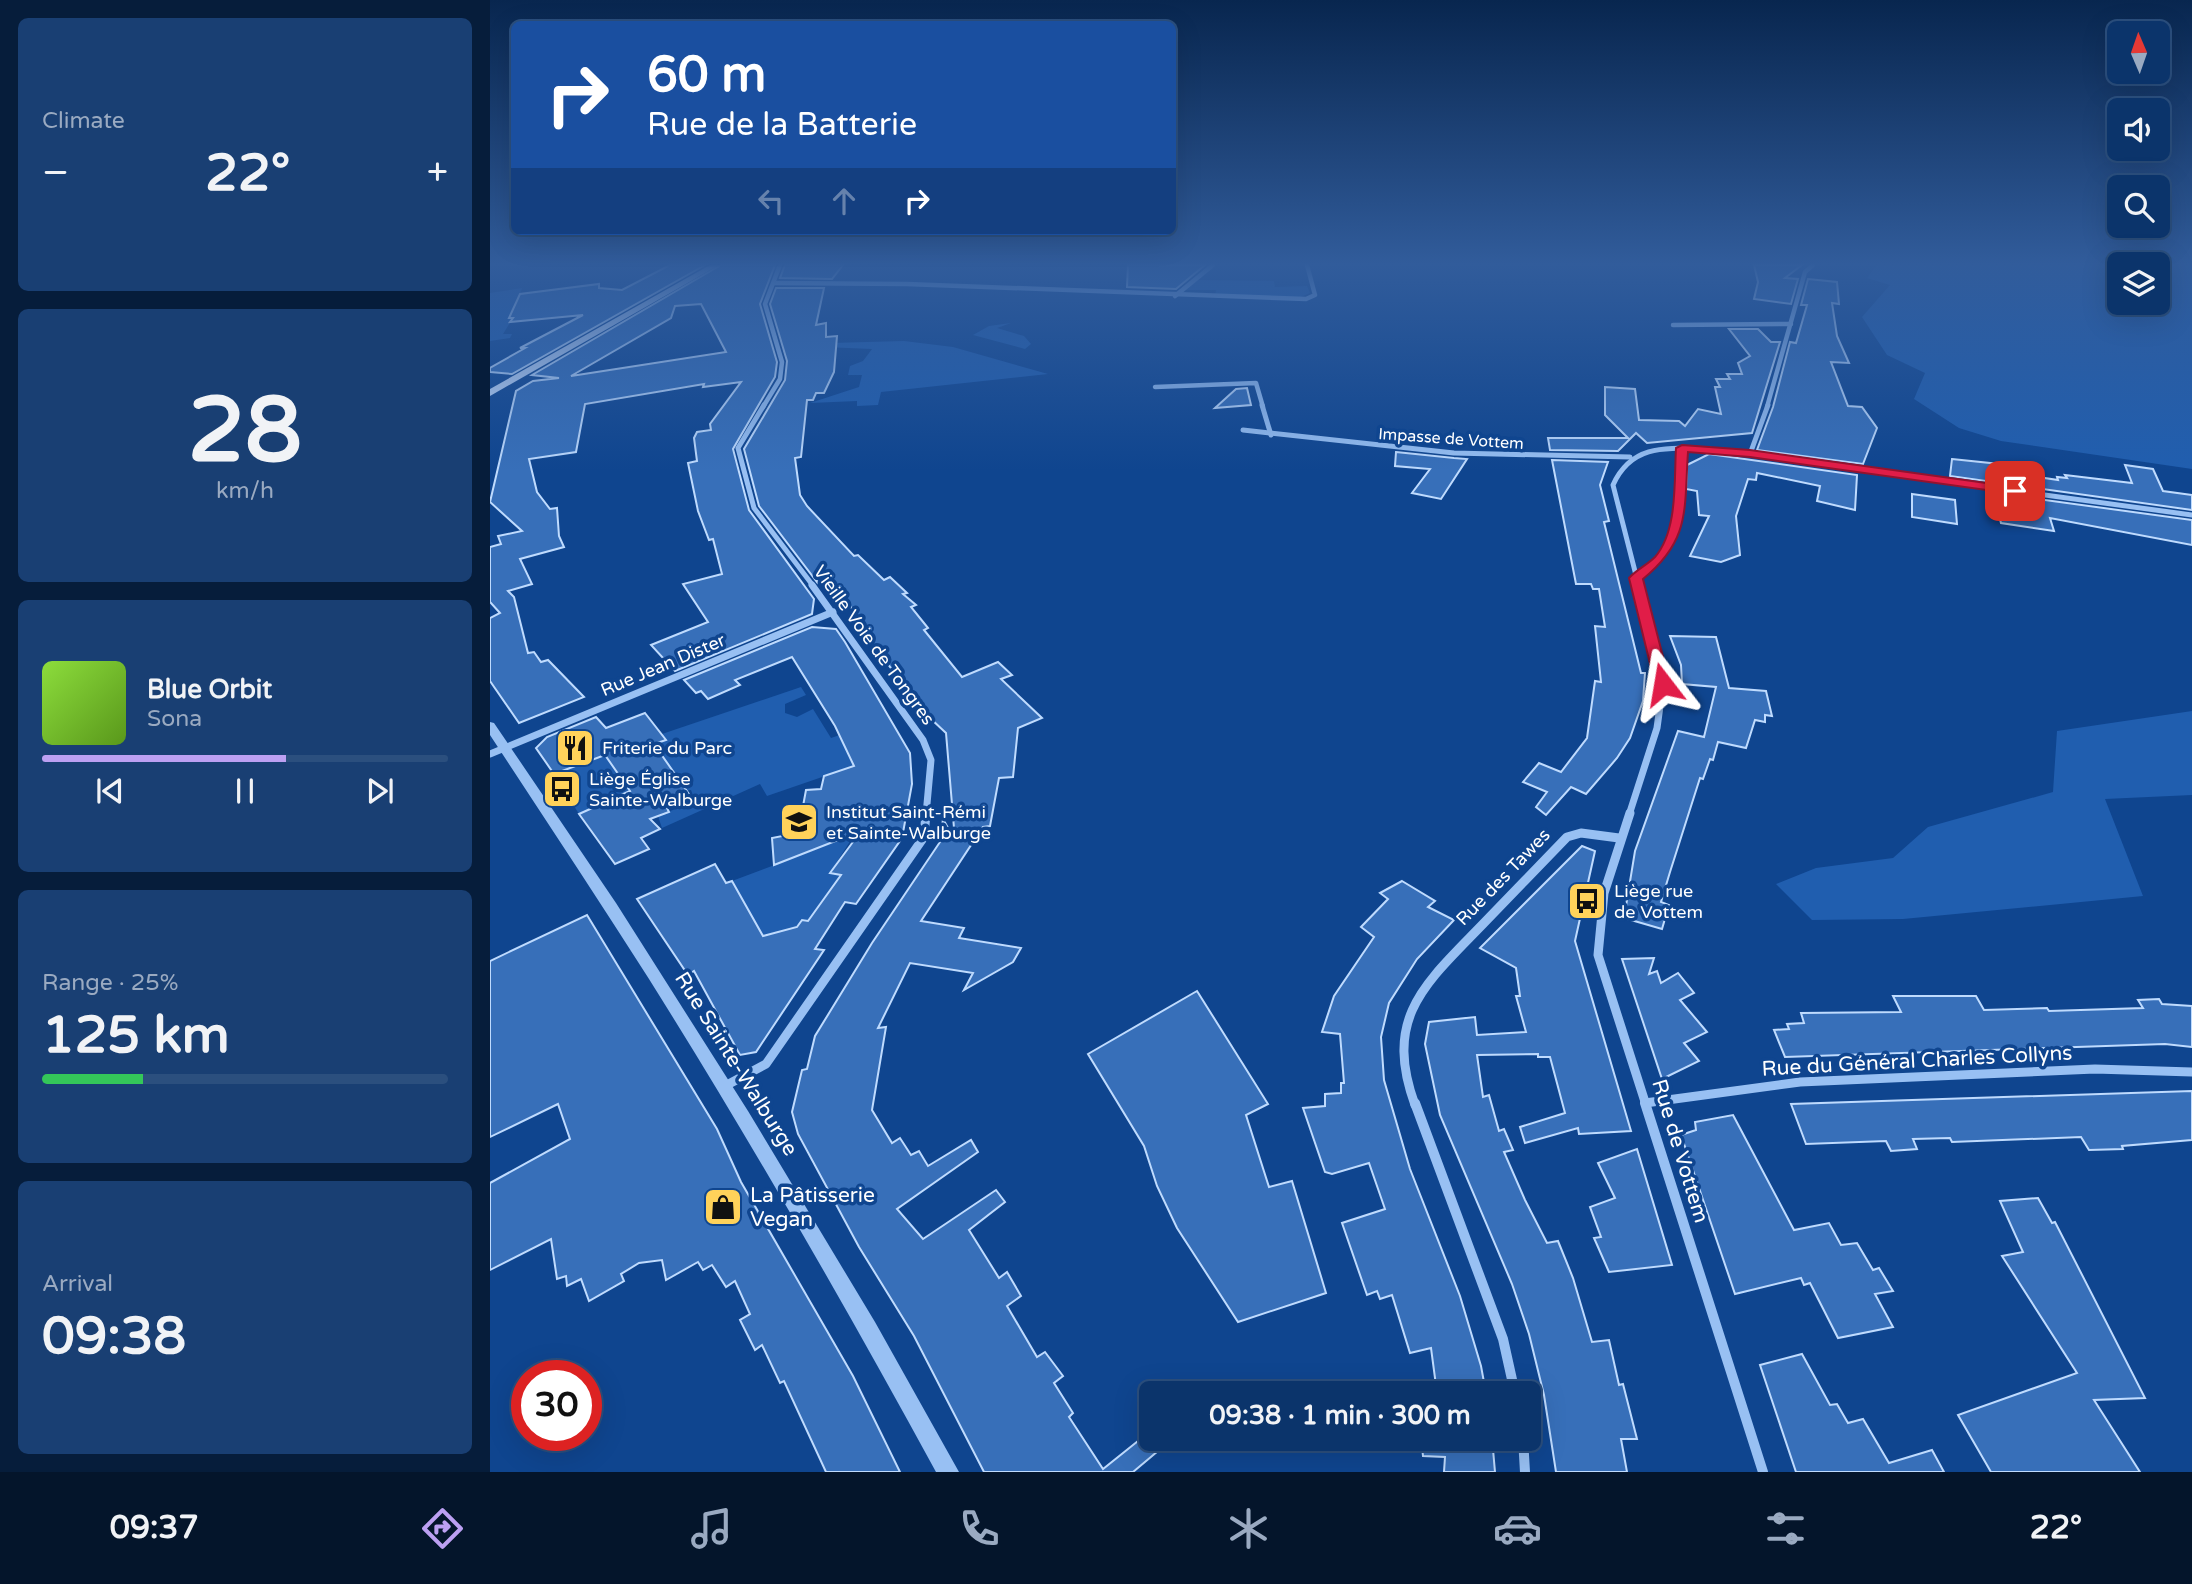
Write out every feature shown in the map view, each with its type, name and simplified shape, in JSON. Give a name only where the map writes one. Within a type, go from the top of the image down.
[{"type":"main road","points":[[490,393],[594,334]]},
{"type":"street","name":"Vieille Voie de Tongres","points":[[724,1086],[766,1064],[924,837],[931,760],[923,740],[833,612],[754,508],[738,447],[780,379],[782,362],[772,334]]},
{"type":"street","points":[[1750,454],[1788,334]]},
{"type":"street","points":[[1154,387],[1256,383],[1271,435]]},
{"type":"street","name":"Impasse de Vottem","points":[[1243,430],[1454,453],[1630,457]]},
{"type":"street","points":[[1636,578],[1661,558],[1674,530],[1682,448]]},
{"type":"street","points":[[1619,838],[1657,728],[1663,684],[1613,485],[1618,470],[1630,457],[1645,452],[1682,448],[1750,454],[2192,515]]},
{"type":"street","name":"Rue Jean Dister","points":[[497,751],[833,612]]},
{"type":"street","name":"Rue Sainte-Walburge","points":[[490,726],[497,751],[724,1086],[863,1316],[948,1472]]},
{"type":"street","name":"Rue des Tawes","points":[[1512,1381],[1503,1339],[1405,1077],[1402,1043],[1409,1013],[1425,984],[1567,837],[1581,832],[1619,838]]},
{"type":"street","name":"Rue de Vottem","points":[[1619,838],[1604,893],[1598,955],[1763,1472]]},
{"type":"street","name":"Rue du Général Charles Collyns","points":[[1645,1103],[1800,1082],[2095,1069],[2192,1072]]},
{"type":"street","points":[[1524,1451],[1525,1472]]},
{"type":"shaded area","points":[[490,334],[512,334],[510,338],[490,341]]},
{"type":"shaded area","points":[[1016,334],[1024,336],[1031,344],[1025,349],[973,335]]},
{"type":"shaded area","points":[[1873,334],[2192,334],[2192,469],[2001,441],[1959,428],[1914,399],[1925,373],[1887,355]]},
{"type":"shaded area","points":[[904,341],[953,347],[1048,374],[881,392],[878,405],[857,406],[857,401],[810,403],[859,387],[862,375],[848,375],[850,366],[863,361],[872,349],[823,347],[830,343]]},
{"type":"shaded area","points":[[801,687],[806,695],[785,704],[785,713],[797,717],[813,709],[831,738],[857,729],[857,765],[767,796],[760,784],[662,828],[658,816],[695,801],[691,790],[637,800],[629,791],[579,814],[554,774],[608,754],[625,785],[642,778],[646,747],[666,740],[662,734]]},
{"type":"shaded area","points":[[2192,711],[2192,795],[2105,799],[2143,896],[1903,919],[1812,920],[1776,884],[1816,868],[1893,858],[1928,827],[2053,792],[2057,731]]},
{"type":"shaded area","points":[[854,835],[830,873],[841,875],[827,894],[821,923],[802,920],[796,929],[763,936],[732,881]]},
{"type":"building","points":[[547,334],[583,334],[512,374],[490,372],[490,368],[525,348],[520,348]]},
{"type":"building","points":[[603,334],[644,334],[571,376],[726,352],[716,334],[769,334],[777,362],[775,377],[733,449],[749,510],[814,599],[812,614],[675,671],[651,645],[708,622],[683,584],[722,574],[713,539],[709,540],[698,511],[688,463],[697,461],[694,438],[697,432],[711,430],[710,424],[741,382],[703,387],[704,384],[585,404],[576,452],[529,459],[537,492],[550,509],[557,508],[559,536],[564,547],[520,559],[532,584],[508,591],[514,597],[528,653],[534,652],[541,662],[548,660],[584,697],[519,723],[490,681],[490,618],[500,613],[490,602],[490,547],[501,544],[498,536],[522,531],[490,502],[516,391],[533,381],[559,378],[532,375]]},
{"type":"building","points":[[779,334],[837,336],[834,372],[824,393],[816,393],[813,400],[807,400],[801,457],[795,458],[800,495],[854,556],[858,555],[884,580],[890,577],[907,593],[903,594],[916,605],[911,607],[928,628],[924,630],[962,677],[998,662],[1012,675],[1001,679],[1042,718],[1018,728],[1013,777],[999,778],[990,826],[983,827],[921,921],[964,928],[959,938],[1021,948],[1013,962],[964,990],[973,973],[910,963],[878,1028],[886,1027],[872,1110],[892,1143],[900,1138],[911,1155],[919,1151],[928,1166],[971,1140],[978,1152],[897,1209],[923,1239],[996,1190],[1005,1202],[969,1230],[999,1278],[1007,1272],[1021,1296],[1007,1306],[1037,1357],[1045,1352],[1063,1376],[1054,1383],[1073,1413],[1069,1417],[1103,1469],[1139,1440],[1139,1451],[1158,1451],[1133,1472],[984,1472],[914,1336],[859,1247],[798,1134],[792,1112],[802,1070],[807,1069],[815,1036],[872,943],[940,842],[943,819],[955,840],[946,733],[930,718],[862,631],[869,632],[820,565],[817,582],[759,506],[744,449],[785,380],[787,361]]},
{"type":"building","points":[[1733,334],[1763,334],[1771,342],[1780,342],[1752,433],[1647,443],[1636,433],[1618,451],[1550,450],[1548,438],[1628,438],[1605,415],[1605,387],[1635,389],[1639,420],[1679,421],[1685,426],[1698,409],[1721,414],[1715,387],[1720,387],[1716,379],[1730,379],[1727,374],[1742,374],[1738,363],[1750,356]]},
{"type":"building","points":[[1799,334],[1837,334],[1849,363],[1831,362],[1848,406],[1862,407],[1877,428],[1863,464],[1757,450],[1773,407],[1790,342],[1796,343]]},
{"type":"building","points":[[1247,388],[1251,405],[1215,408],[1236,389]]},
{"type":"building","points":[[1396,452],[1467,459],[1441,499],[1412,493],[1430,469],[1395,466]]},
{"type":"building","points":[[1709,454],[1857,475],[1855,510],[1817,501],[1820,486],[1757,473],[1756,480],[1748,479],[1736,516],[1740,555],[1721,562],[1690,556],[1709,516],[1699,515],[1697,491],[1686,489],[1687,465]]},
{"type":"building","points":[[1952,459],[2009,465],[2011,473],[2058,480],[2057,477],[2067,478],[2065,475],[2132,483],[2125,465],[2153,469],[2163,491],[2192,495],[2192,510],[1950,476]]},
{"type":"building","points":[[1552,460],[1608,462],[1600,485],[1609,521],[1604,522],[1641,673],[1645,673],[1643,701],[1630,738],[1617,758],[1586,794],[1571,787],[1546,815],[1536,807],[1547,792],[1523,782],[1539,763],[1561,772],[1587,738],[1595,681],[1601,682],[1595,626],[1605,627],[1599,589],[1593,589],[1591,584],[1576,584]]},
{"type":"building","points":[[1993,493],[2192,520],[2192,545],[2050,518],[2054,531],[2001,523]]},
{"type":"building","points":[[1912,494],[1955,500],[1957,524],[1912,517]]},
{"type":"building","points":[[812,627],[836,629],[845,642],[910,753],[912,784],[902,838],[856,904],[845,902],[815,949],[824,950],[756,1052],[740,1055],[694,971],[688,975],[637,899],[715,864],[726,883],[732,881],[763,936],[797,927],[802,920],[808,921],[841,875],[830,873],[861,831],[774,865],[772,838],[798,833],[806,790],[821,789],[824,776],[854,766],[835,726],[792,657],[735,680],[740,685],[708,699],[701,691],[696,693],[684,680]]},
{"type":"building","points":[[1670,636],[1716,637],[1729,688],[1766,691],[1772,716],[1765,715],[1765,722],[1755,720],[1746,748],[1718,742],[1713,760],[1710,759],[1703,779],[1700,778],[1661,902],[1669,905],[1662,929],[1624,918],[1635,851],[1678,731],[1704,737],[1716,687],[1682,684],[1681,665]]},
{"type":"building","points":[[645,713],[666,740],[654,744],[691,797],[666,806],[669,812],[650,819],[660,829],[641,838],[649,849],[615,864],[579,814],[630,791],[605,755],[554,774],[536,748],[547,737],[596,717],[606,728]]},
{"type":"building","points":[[1582,846],[1595,851],[1575,941],[1631,1131],[1579,1134],[1578,1128],[1525,1143],[1520,1127],[1565,1113],[1550,1057],[1538,1057],[1538,1054],[1477,1055],[1483,1097],[1489,1095],[1499,1131],[1504,1129],[1513,1150],[1504,1152],[1525,1200],[1547,1243],[1558,1241],[1573,1278],[1592,1342],[1609,1340],[1619,1385],[1623,1384],[1637,1439],[1621,1439],[1627,1472],[1556,1472],[1544,1395],[1529,1334],[1512,1284],[1440,1115],[1425,1044],[1429,1022],[1475,1017],[1477,1035],[1526,1032],[1516,996],[1520,996],[1516,968],[1480,948]]},
{"type":"building","points":[[1402,881],[1435,901],[1428,907],[1454,920],[1417,959],[1389,1003],[1381,1037],[1384,1080],[1410,1169],[1460,1296],[1484,1381],[1435,1381],[1431,1348],[1410,1353],[1392,1295],[1380,1299],[1377,1291],[1367,1295],[1342,1223],[1385,1209],[1369,1163],[1332,1174],[1325,1172],[1303,1108],[1325,1106],[1325,1094],[1341,1093],[1341,1083],[1344,1083],[1340,1034],[1322,1032],[1334,996],[1374,937],[1361,927],[1388,899],[1380,893]]},
{"type":"building","points":[[587,915],[717,1129],[741,1182],[853,1376],[900,1472],[826,1472],[784,1381],[780,1383],[762,1345],[755,1350],[740,1320],[750,1314],[735,1281],[726,1287],[712,1265],[703,1270],[698,1262],[666,1280],[662,1260],[639,1263],[621,1274],[624,1281],[589,1301],[581,1279],[567,1286],[566,1276],[557,1279],[551,1239],[490,1270],[490,1183],[570,1139],[558,1104],[490,1137],[490,961]]},
{"type":"building","points":[[1654,958],[1649,974],[1657,971],[1661,983],[1678,973],[1694,993],[1680,1000],[1707,1032],[1684,1043],[1699,1061],[1662,1079],[1622,959]]},
{"type":"building","points":[[1197,991],[1268,1104],[1246,1115],[1269,1187],[1292,1181],[1326,1293],[1238,1322],[1177,1228],[1157,1186],[1144,1146],[1088,1054]]},
{"type":"building","points":[[1893,996],[1976,996],[1984,1010],[2047,1008],[2049,1011],[2143,1008],[2138,1000],[2159,999],[2162,1004],[2192,1006],[2192,1047],[2165,1044],[1785,1057],[1774,1030],[1789,1029],[1787,1024],[1804,1023],[1801,1013],[1901,1012]]},
{"type":"building","points":[[2192,1091],[2192,1140],[2122,1146],[2123,1149],[2089,1150],[2081,1137],[1952,1142],[1950,1138],[1913,1139],[1917,1149],[1891,1151],[1886,1141],[1806,1144],[1791,1104]]},
{"type":"building","points":[[1733,1115],[1794,1230],[1829,1223],[1841,1245],[1857,1243],[1873,1270],[1879,1268],[1893,1291],[1875,1294],[1893,1327],[1838,1338],[1810,1283],[1804,1285],[1801,1278],[1735,1294],[1681,1135],[1696,1130],[1695,1122]]},
{"type":"building","points":[[1637,1149],[1672,1265],[1609,1272],[1594,1238],[1601,1237],[1590,1207],[1615,1198],[1598,1163]]},
{"type":"building","points":[[2038,1198],[2052,1223],[2055,1222],[2145,1398],[2094,1400],[2140,1472],[1991,1472],[1958,1415],[2077,1373],[2002,1256],[2023,1252],[2000,1201]]},
{"type":"building","points":[[1802,1354],[1830,1405],[1837,1404],[1848,1423],[1863,1419],[1889,1463],[1932,1450],[1944,1472],[1796,1472],[1760,1365]]},
{"type":"building","points":[[1422,1451],[1493,1451],[1495,1472],[1444,1472],[1445,1457],[1423,1456]]},
{"type":"place","name":"Friterie du Parc","points":[[575,748]]},
{"type":"place","name":"Liège Église Sainte-Walburge","points":[[562,789]]},
{"type":"place","name":"Institut Saint-Rémi et Sainte-Walburge","points":[[799,822]]},
{"type":"place","name":"Liège rue de Vottem","points":[[1587,901]]},
{"type":"place","name":"La Pâtisserie Vegan","points":[[723,1207]]},
{"type":"route","points":[[1663,684],[1636,578],[1661,558],[1671,539],[1677,522],[1682,448],[1750,454],[2015,491]]}]
